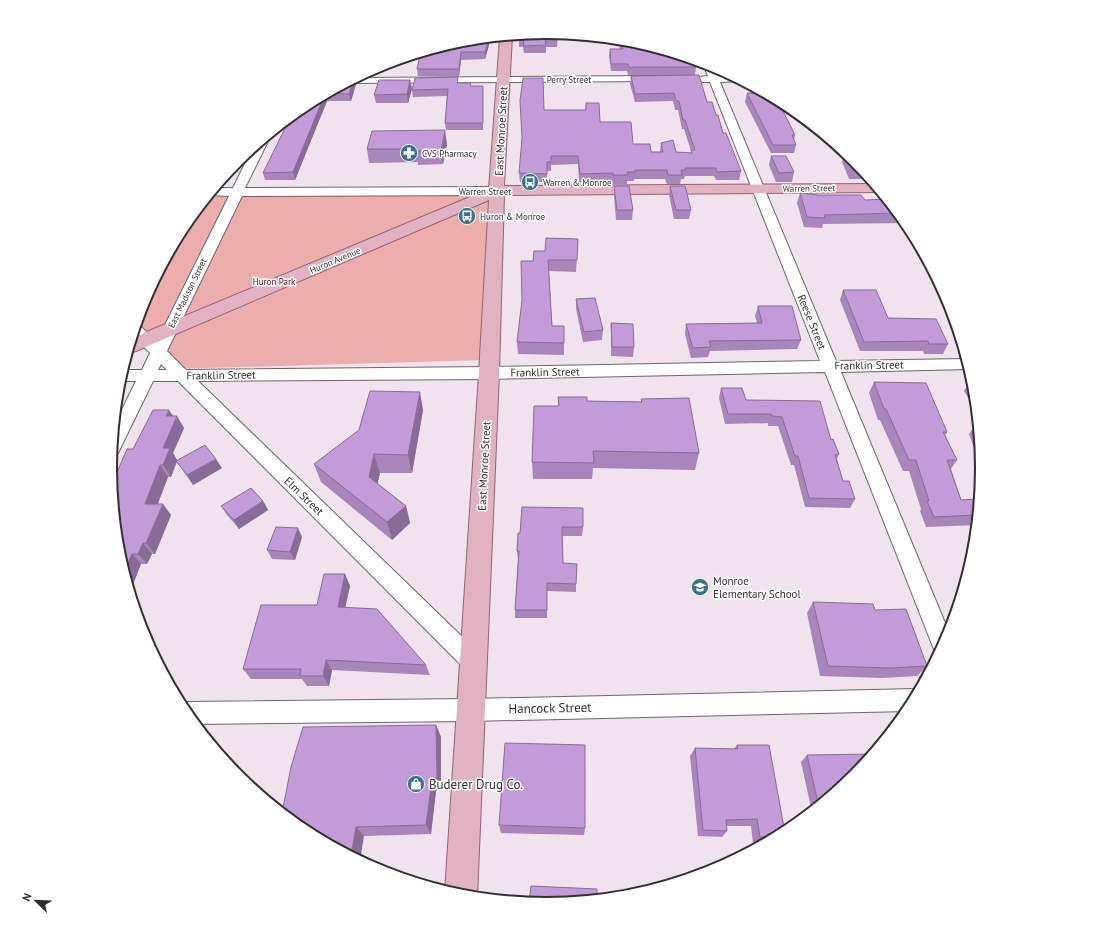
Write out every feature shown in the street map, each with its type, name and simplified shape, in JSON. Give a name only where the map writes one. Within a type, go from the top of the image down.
[{"type":"main road","name":"East Monroe Street","points":[[461,890],[489,373],[499,135],[506,41]]},
{"type":"main road","name":"Warren Street","points":[[497,191],[871,188]]},
{"type":"main road","name":"Huron Avenue","points":[[142,342],[497,191]]},
{"type":"street","name":"Reese Street","points":[[711,72],[941,639]]},
{"type":"street","name":"Perry Street","points":[[362,81],[668,79]]},
{"type":"street","points":[[691,79],[727,79]]},
{"type":"street","name":"East Madison Street","points":[[169,330],[256,153]]},
{"type":"street","name":"Warren Street","points":[[218,192],[497,191]]},
{"type":"street","points":[[119,434],[147,376],[142,342]]},
{"type":"street","name":"Elm Street","points":[[142,342],[180,376],[474,663]]},
{"type":"street","name":"Franklin Street","points":[[127,376],[489,373],[963,364]]},
{"type":"street","name":"Hancock Street","points":[[193,713],[471,710],[908,700]]},
{"type":"green space","name":"Huron Park","points":[[488,195],[484,360],[173,369],[139,333],[161,279],[189,230],[215,196]]},
{"type":"building","points":[[545,39],[546,45],[524,46],[523,40]]},
{"type":"building","points":[[487,43],[485,52],[461,52],[459,69],[417,69],[419,59],[463,47]]},
{"type":"building","points":[[622,46],[630,47],[685,62],[696,67],[629,67],[628,64],[611,64],[610,49],[623,49]]},
{"type":"building","points":[[699,75],[707,102],[712,102],[716,115],[718,115],[723,133],[726,133],[741,171],[717,172],[716,168],[685,168],[686,170],[681,170],[682,175],[668,175],[667,170],[635,170],[635,172],[627,172],[628,175],[613,175],[613,173],[580,174],[578,156],[551,156],[551,162],[547,162],[547,174],[519,173],[522,138],[520,100],[523,78],[543,78],[544,110],[586,110],[586,103],[599,103],[600,122],[631,122],[633,144],[650,144],[651,152],[663,152],[661,143],[673,140],[676,152],[692,153],[691,150],[695,150],[685,120],[683,120],[679,101],[676,101],[674,93],[635,94],[631,76]]},
{"type":"building","points":[[458,77],[457,83],[471,83],[470,86],[483,86],[483,123],[445,123],[448,89],[412,90],[415,78]]},
{"type":"building","points":[[379,80],[410,80],[407,94],[374,95]]},
{"type":"building","points":[[352,86],[349,94],[338,94]]},
{"type":"building","points":[[747,93],[754,93],[782,109],[795,135],[792,135],[796,145],[773,145]]},
{"type":"building","points":[[321,103],[293,172],[263,173],[285,128]]},
{"type":"building","points":[[445,130],[441,151],[416,151],[417,149],[367,149],[372,131]]},
{"type":"building","points":[[771,156],[786,156],[794,172],[779,173]]},
{"type":"building","points":[[614,186],[629,186],[633,210],[617,210]]},
{"type":"building","points":[[670,186],[685,186],[691,210],[676,210]]},
{"type":"building","points":[[800,193],[818,195],[861,195],[865,200],[881,199],[892,213],[824,215],[825,218],[807,217]]},
{"type":"building","points":[[546,238],[578,239],[577,260],[548,260],[552,326],[564,326],[564,343],[517,342],[522,300],[521,261],[533,261],[534,251],[545,251]]},
{"type":"building","points":[[843,290],[876,290],[888,318],[936,319],[948,344],[929,344],[928,341],[864,342]]},
{"type":"building","points":[[595,298],[603,330],[584,332],[576,299]]},
{"type":"building","points":[[758,306],[792,306],[801,340],[709,341],[711,347],[693,348],[686,324],[762,323]]},
{"type":"building","points":[[611,323],[633,324],[634,347],[612,347]]},
{"type":"building","points":[[874,382],[926,383],[947,432],[943,432],[957,460],[947,460],[961,500],[975,499],[973,515],[934,517],[927,501],[929,501],[916,460],[909,460],[886,409],[884,409]]},
{"type":"building","points":[[721,388],[742,388],[746,400],[820,401],[831,440],[833,439],[839,454],[835,455],[843,481],[849,481],[855,499],[809,498],[798,456],[795,456],[782,417],[772,416],[771,414],[728,414]]},
{"type":"building","points":[[370,391],[420,392],[408,455],[374,454],[369,477],[406,506],[387,522],[314,464],[359,430]]},
{"type":"building","points":[[558,397],[587,397],[587,401],[642,402],[641,399],[689,398],[699,453],[593,451],[594,463],[532,462],[534,406],[559,406]]},
{"type":"building","points":[[153,410],[169,410],[166,416],[177,416],[163,448],[170,448],[163,465],[160,465],[145,504],[163,504],[146,543],[143,543],[138,554],[132,554],[128,563],[121,525],[117,472],[127,449],[133,449]]},
{"type":"building","points":[[205,445],[216,459],[187,475],[176,461]]},
{"type":"building","points":[[251,488],[263,501],[234,520],[221,506]]},
{"type":"building","points":[[522,507],[583,508],[583,527],[562,527],[563,563],[577,564],[576,584],[547,583],[547,610],[515,610],[519,551],[517,551],[518,533],[520,533]]},
{"type":"building","points":[[276,527],[298,528],[290,552],[267,550]]},
{"type":"building","points":[[324,574],[345,574],[338,607],[377,609],[426,665],[326,660],[323,676],[300,676],[301,669],[243,669],[261,605],[317,605]]},
{"type":"building","points":[[813,602],[873,604],[875,610],[906,609],[927,666],[891,668],[828,666]]},
{"type":"building","points":[[436,725],[437,777],[432,780],[426,825],[356,827],[352,851],[308,826],[285,809],[283,807],[291,767],[303,727]]},
{"type":"building","points":[[505,743],[585,745],[585,828],[499,825]]},
{"type":"building","points":[[737,745],[769,745],[784,827],[766,837],[760,837],[757,819],[726,820],[727,831],[703,830],[695,748],[738,749]]},
{"type":"building","points":[[867,754],[850,772],[818,801],[807,755]]},
{"type":"building","points":[[531,886],[597,889],[597,895],[575,897],[530,897]]},
{"type":"place","name":"CVS Pharmacy","points":[[409,153]]},
{"type":"place","name":"Warren & Monroe","points":[[530,182]]},
{"type":"place","name":"Huron & Monroe","points":[[467,216]]},
{"type":"place","name":"Monroe Elementary School","points":[[700,587]]},
{"type":"place","name":"Buderer Drug Co.","points":[[416,784]]}]
